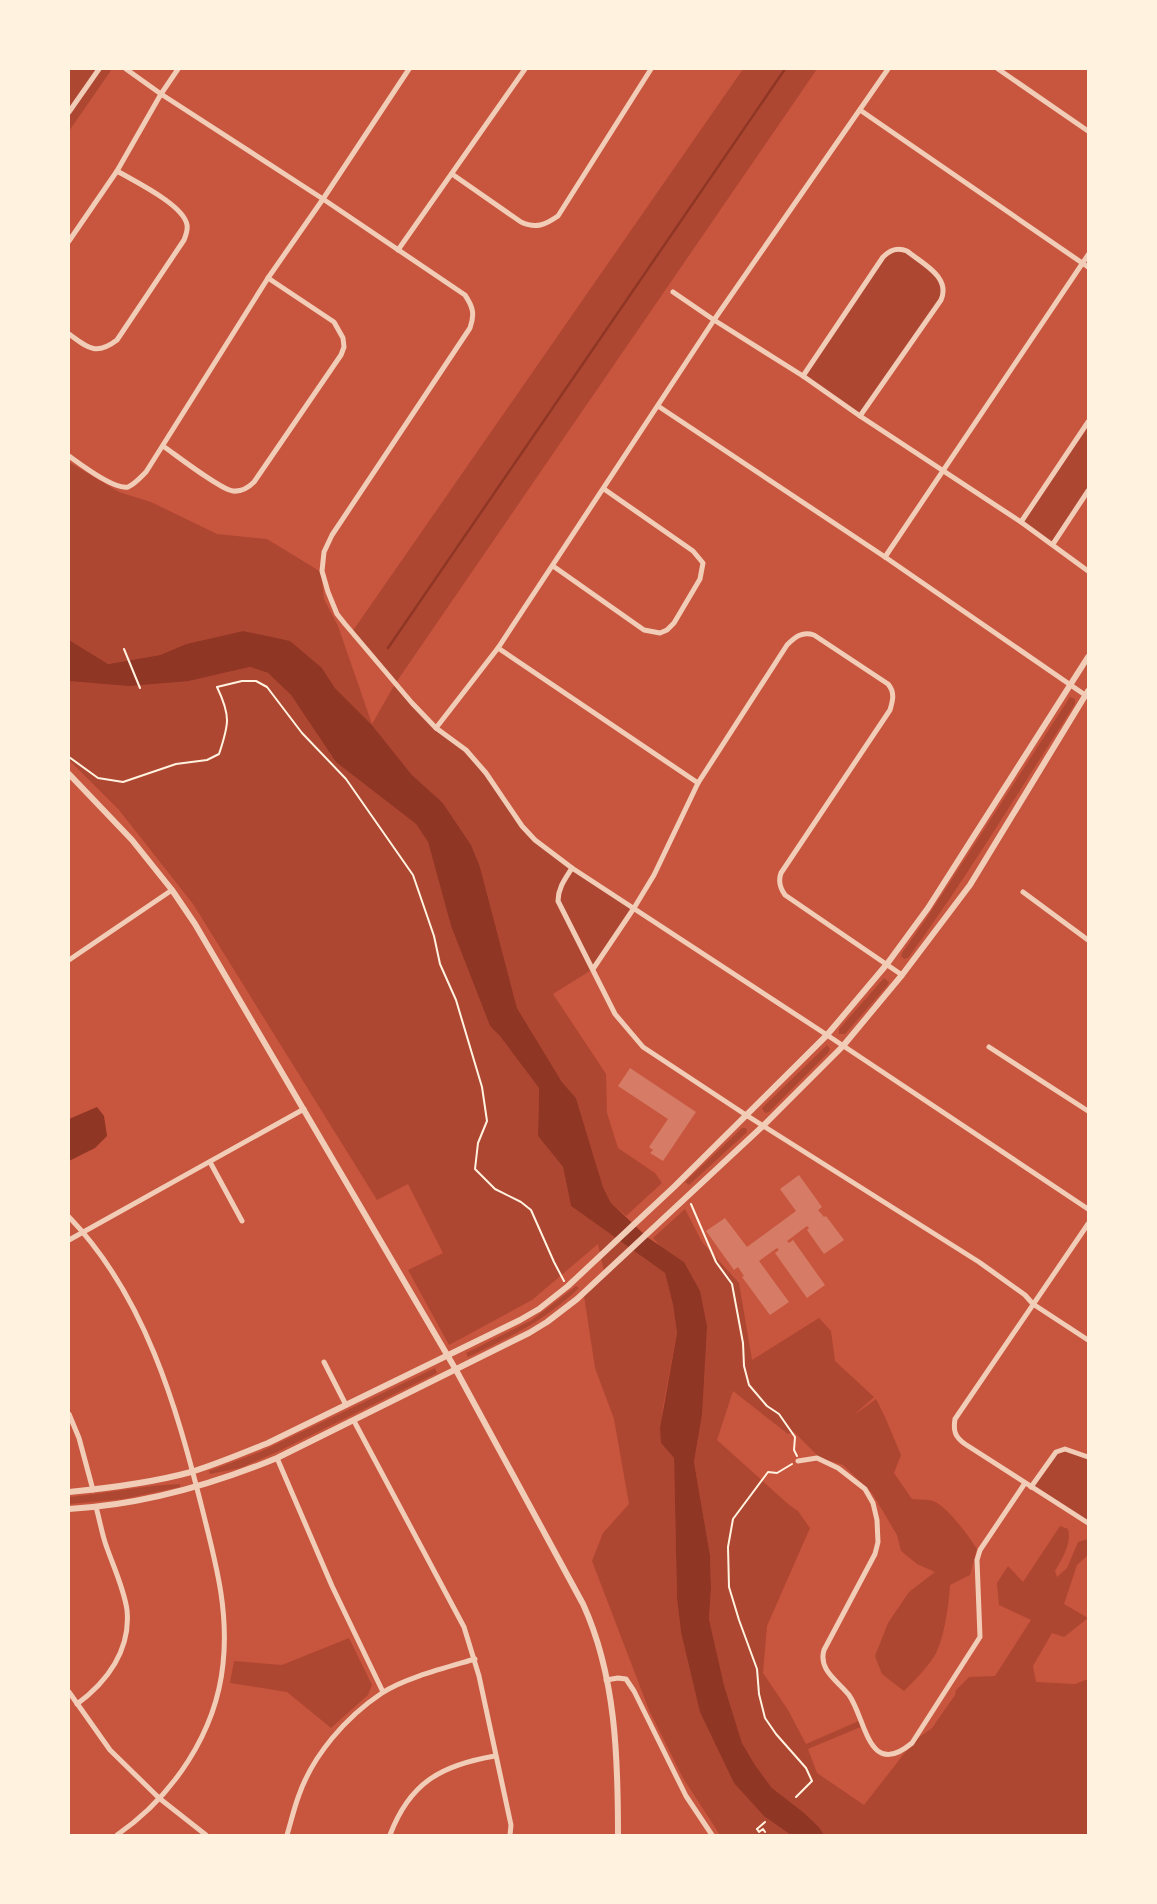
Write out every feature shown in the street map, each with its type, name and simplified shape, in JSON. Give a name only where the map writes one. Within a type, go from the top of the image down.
[{"type":"street","points":[[69,112],[99,69]]},
{"type":"street","points":[[126,69],[465,296],[474,312],[470,328],[332,535],[324,552],[322,571],[337,614],[395,684],[436,728],[466,750],[486,773],[522,826],[535,840],[572,868],[1088,1209]]},
{"type":"street","points":[[69,241],[117,170],[161,94],[178,69]]},
{"type":"street","points":[[69,456],[116,485],[127,487],[138,481],[146,472],[268,278],[323,200],[409,69]]},
{"type":"street","points":[[398,250],[525,69]]},
{"type":"street","points":[[452,174],[521,222],[530,226],[549,223],[558,216],[651,69]]},
{"type":"street","points":[[436,728],[498,648],[714,320],[888,69]]},
{"type":"street","points":[[998,69],[1088,131]]},
{"type":"street","points":[[860,110],[1088,268]]},
{"type":"street","points":[[69,334],[85,346],[102,350],[117,340],[184,240],[187,232],[187,226],[181,213],[117,170]]},
{"type":"street","points":[[803,376],[883,257],[895,249],[907,252],[938,276],[944,287],[942,300],[860,416]]},
{"type":"street","points":[[885,557],[1088,255]]},
{"type":"street","points":[[163,446],[226,490],[241,491],[248,488],[341,355],[344,347],[343,338],[334,322],[268,278]]},
{"type":"street","points":[[673,292],[803,376],[942,471],[1021,522],[1088,571]]},
{"type":"street","points":[[69,1509],[96,1508],[159,1497],[236,1475],[277,1458],[354,1421],[529,1333],[577,1299],[764,1125],[843,1046],[970,886],[1087,694],[658,406]]},
{"type":"street","points":[[1021,522],[1088,422]]},
{"type":"street","points":[[553,566],[644,630],[660,633],[667,630],[674,623],[700,579],[703,563],[693,551],[604,489]]},
{"type":"street","points":[[1053,544],[1088,490]]},
{"type":"street","points":[[593,968],[654,875],[698,782],[787,646],[799,635],[808,633],[814,635],[888,684],[894,695],[890,710],[779,877],[781,889],[784,895],[902,974]]},
{"type":"street","points":[[498,648],[698,782]]},
{"type":"street","points":[[69,1492],[155,1480],[192,1472],[268,1443],[520,1320],[539,1309],[568,1286],[676,1186],[827,1035],[887,964],[933,900],[1088,657]]},
{"type":"street","points":[[69,774],[132,840],[172,890],[208,946],[456,1370],[583,1604],[598,1638],[606,1680],[615,1742],[618,1835]]},
{"type":"street","points":[[572,868],[560,886],[558,901],[615,1014],[643,1047],[746,1115],[979,1262],[1033,1304],[1088,1340]]},
{"type":"street","points":[[69,960],[172,890]]},
{"type":"street","points":[[1023,892],[1088,940]]},
{"type":"street","points":[[989,1047],[1088,1111]]},
{"type":"street","points":[[69,1240],[304,1109]]},
{"type":"street","points":[[210,1162],[242,1221]]},
{"type":"street","points":[[69,1217],[83,1232],[120,1286],[139,1320],[162,1369],[178,1418],[196,1487],[221,1585],[224,1610],[223,1664],[210,1720],[196,1748],[179,1775],[135,1822],[117,1835]]},
{"type":"street","points":[[1088,1224],[956,1419],[954,1433],[965,1444],[1088,1523]]},
{"type":"street","points":[[324,1362],[346,1405]]},
{"type":"street","points":[[69,1414],[79,1438],[93,1490]]},
{"type":"street","points":[[354,1421],[464,1627],[475,1660],[511,1825],[510,1835]]},
{"type":"street","points":[[1032,1487],[1056,1452],[1065,1449],[1088,1457]]},
{"type":"street","points":[[277,1458],[332,1586],[383,1692]]},
{"type":"street","points":[[798,1461],[817,1458],[838,1468],[866,1489],[873,1503],[878,1528],[878,1542],[875,1554],[824,1650],[822,1658],[827,1672],[853,1701],[869,1743],[876,1751],[885,1754],[895,1753],[912,1743],[980,1638],[976,1574],[977,1560],[980,1550],[1025,1483]]},
{"type":"street","points":[[77,1704],[92,1694],[110,1673],[120,1655],[126,1630],[127,1611],[122,1590],[105,1543],[96,1508]]},
{"type":"street","points":[[286,1835],[299,1794],[323,1750],[347,1722],[383,1692],[412,1680],[475,1660]]},
{"type":"street","points":[[606,1680],[626,1679],[634,1691],[686,1796],[712,1835]]},
{"type":"street","points":[[69,1692],[110,1750],[159,1798],[206,1835]]},
{"type":"street","points":[[390,1835],[395,1822],[413,1793],[433,1776],[457,1766],[495,1756]]},
{"type":"path","points":[[124,649],[140,688]]},
{"type":"path","points":[[69,757],[98,778],[123,782],[176,764],[207,760],[220,754],[228,729],[227,708],[217,687],[242,681],[256,681],[267,687],[274,694],[302,733],[346,779],[413,875],[434,936],[440,964],[456,1000],[482,1087],[487,1121],[478,1143],[475,1169],[495,1189],[521,1202],[531,1210],[554,1262],[568,1286]]},
{"type":"path","points":[[687,1195],[716,1262],[732,1284],[743,1343],[744,1366],[749,1385],[767,1406],[780,1414],[795,1437],[794,1450],[798,1461]]},
{"type":"path","points":[[785,1467],[777,1473],[768,1472],[733,1519],[728,1547],[729,1587],[738,1620],[757,1669],[759,1694],[765,1718],[776,1734],[806,1768],[812,1781],[796,1797]]},
{"type":"path","points":[[765,1822],[757,1829],[759,1832],[763,1829],[765,1832]]},
{"type":"shaded area","points":[[69,69],[112,69],[69,131]]},
{"type":"shaded area","points":[[743,69],[817,69],[395,684],[352,632]]},
{"type":"shaded area","points":[[901,249],[938,276],[944,293],[860,416],[803,376],[883,257]]},
{"type":"shaded area","points":[[1088,422],[1088,491],[1053,544],[1021,522]]},
{"type":"shaded area","points":[[69,462],[119,492],[151,502],[217,534],[267,539],[321,572],[324,599],[338,626],[372,724],[395,684],[436,728],[466,750],[535,840],[634,908],[593,969],[553,994],[606,1074],[607,1113],[618,1148],[655,1173],[662,1183],[626,1216],[611,1203],[603,1187],[576,1098],[562,1082],[517,1008],[480,867],[442,802],[412,775],[372,725],[335,688],[322,668],[243,631],[186,644],[160,655],[107,664],[69,640]]},
{"type":"shaded area","points":[[243,631],[290,641],[322,668],[335,688],[372,725],[412,775],[442,802],[471,845],[480,867],[517,1008],[562,1082],[576,1098],[603,1187],[611,1203],[647,1237],[684,1262],[700,1291],[707,1326],[702,1415],[694,1462],[710,1555],[711,1589],[709,1619],[724,1685],[742,1743],[755,1765],[772,1788],[803,1812],[819,1827],[824,1835],[791,1835],[765,1817],[734,1783],[700,1712],[681,1632],[677,1599],[674,1458],[661,1443],[660,1428],[677,1333],[673,1305],[665,1273],[571,1206],[563,1167],[538,1136],[539,1088],[500,1036],[490,1026],[451,926],[428,842],[416,824],[336,762],[291,695],[268,673],[250,667],[189,681],[129,686],[69,681],[69,640],[108,664],[160,655],[186,644]]},
{"type":"shaded area","points":[[250,667],[268,673],[291,695],[337,762],[416,824],[428,842],[451,926],[490,1026],[500,1035],[539,1088],[538,1136],[563,1167],[571,1206],[665,1273],[673,1305],[677,1333],[663,1407],[661,1443],[674,1458],[677,1599],[681,1632],[765,1817],[791,1835],[720,1835],[683,1778],[649,1710],[592,1561],[603,1533],[629,1504],[614,1419],[595,1368],[584,1296],[605,1276],[598,1244],[532,1300],[449,1345],[408,1270],[443,1253],[408,1184],[377,1200],[193,904],[119,810],[69,760],[69,681],[189,681]]},
{"type":"shaded area","points":[[1070,697],[1075,699],[1075,704],[952,896],[908,958],[904,959],[901,956],[902,953]]},
{"type":"shaded area","points":[[884,978],[889,982],[887,986],[845,1034],[839,1034],[839,1029]]},
{"type":"shaded area","points":[[827,1045],[830,1049],[828,1053],[769,1112],[765,1113],[762,1108]]},
{"type":"shaded area","points":[[97,1107],[104,1116],[107,1136],[95,1148],[69,1161],[69,1119]]},
{"type":"shaded area","points":[[742,1128],[746,1128],[746,1133],[689,1185],[685,1182]]},
{"type":"shaded area","points":[[685,1209],[702,1242],[739,1283],[752,1360],[819,1318],[831,1331],[835,1361],[874,1397],[854,1415],[876,1399],[901,1455],[894,1473],[912,1499],[933,1501],[945,1509],[963,1529],[977,1549],[970,1575],[950,1585],[943,1631],[935,1655],[925,1669],[904,1691],[882,1674],[875,1656],[888,1623],[909,1592],[935,1572],[917,1564],[901,1551],[897,1535],[872,1493],[843,1465],[820,1458],[794,1432],[788,1434],[733,1391],[717,1440],[798,1511],[810,1528],[767,1626],[763,1673],[788,1710],[806,1744],[861,1720],[863,1726],[808,1749],[817,1773],[864,1805],[914,1741],[932,1728],[955,1695],[956,1690],[969,1677],[995,1676],[1031,1620],[999,1605],[997,1583],[1008,1566],[1023,1582],[1060,1526],[1068,1529],[1069,1540],[1066,1551],[1055,1571],[1057,1577],[1067,1568],[1078,1542],[1088,1539],[1088,1555],[1077,1565],[1064,1604],[1088,1618],[1064,1637],[1052,1633],[1033,1666],[1036,1682],[1075,1684],[1088,1679],[1088,1835],[824,1835],[819,1827],[803,1812],[772,1788],[755,1765],[742,1743],[724,1685],[709,1619],[711,1589],[710,1555],[694,1462],[702,1415],[684,1262],[660,1246],[653,1238]]},
{"type":"shaded area","points":[[576,1286],[579,1288],[540,1319],[513,1335],[468,1357],[466,1353],[532,1320]]},
{"type":"shaded area","points":[[435,1368],[437,1373],[279,1451],[240,1468],[210,1474],[209,1471],[260,1452]]},
{"type":"shaded area","points":[[1065,1449],[1088,1457],[1088,1523],[1031,1487],[1054,1456]]},
{"type":"shaded area","points":[[180,1484],[180,1487],[123,1499],[69,1504],[69,1497]]},
{"type":"shaded area","points":[[349,1638],[372,1685],[368,1695],[331,1728],[287,1692],[230,1683],[234,1661],[282,1665]]},
{"type":"building","points":[[630,1068],[696,1112],[663,1161],[650,1153],[653,1150],[649,1147],[668,1119],[618,1086]]},
{"type":"building","points":[[799,1175],[822,1207],[818,1210],[824,1217],[826,1216],[844,1240],[824,1254],[807,1230],[809,1228],[807,1226],[787,1241],[789,1243],[793,1240],[825,1285],[807,1298],[775,1253],[779,1250],[777,1248],[759,1261],[789,1302],[770,1315],[742,1277],[744,1276],[738,1267],[734,1270],[706,1231],[725,1218],[747,1247],[796,1211],[780,1189]]},
{"type":"waterway","points":[[388,648],[785,69]]}]
